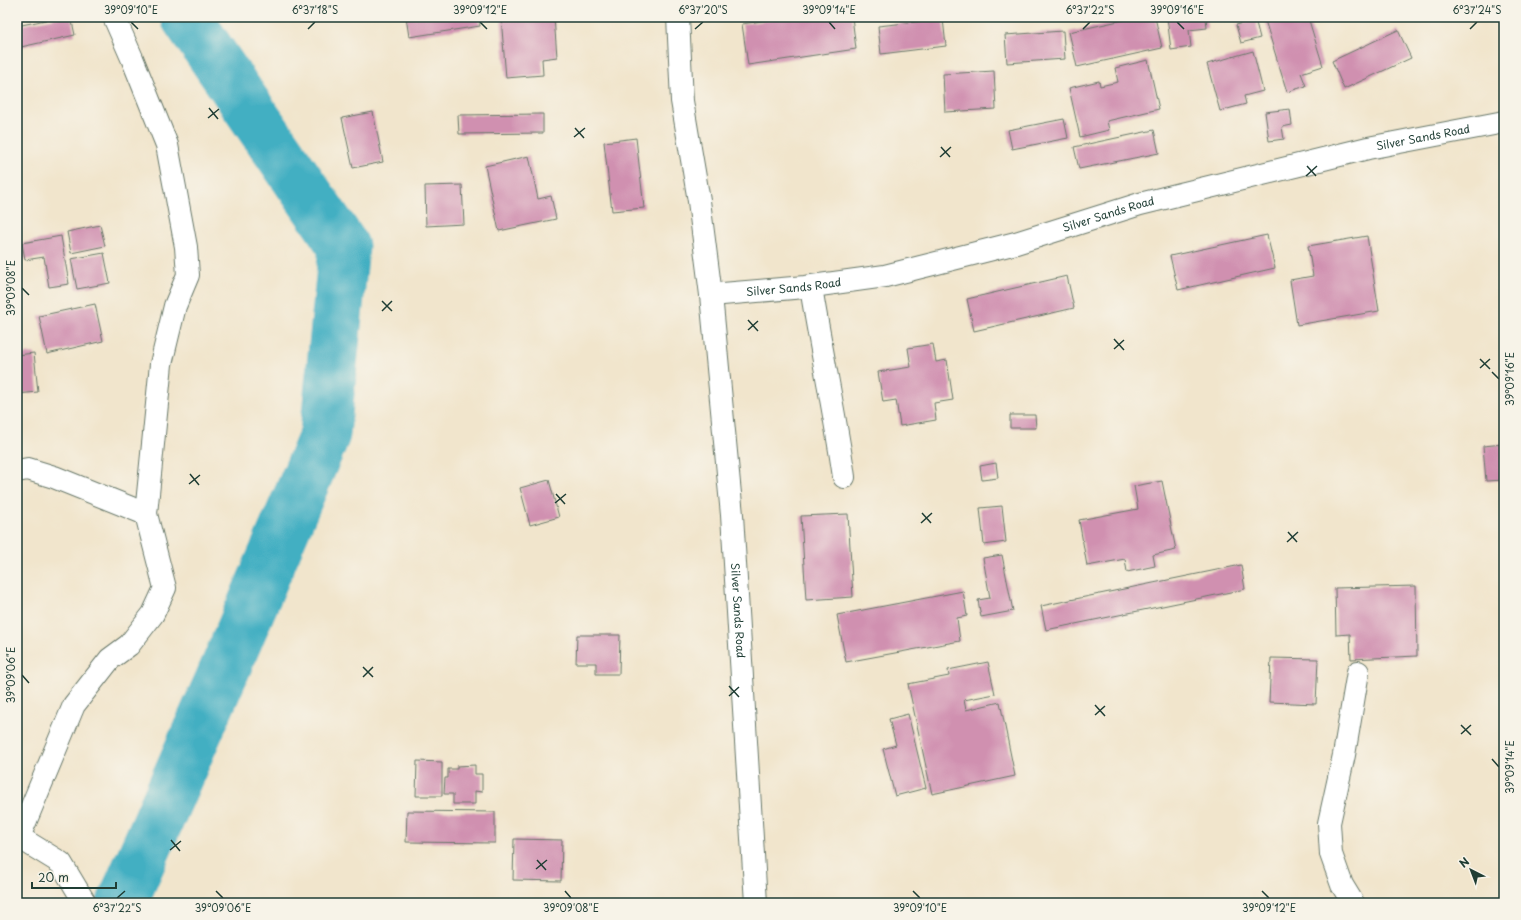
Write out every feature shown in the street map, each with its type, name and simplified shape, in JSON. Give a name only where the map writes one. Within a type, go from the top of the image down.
[{"type":"street","points":[[85,903],[61,863],[18,836],[74,705],[110,659],[129,645],[153,614],[165,588],[146,514],[161,364],[175,306],[188,275],[186,247],[167,146],[114,17]]},
{"type":"street","name":"Silver Sands Road","points":[[678,17],[682,101],[699,201],[711,295],[732,515],[756,903]]},
{"type":"street","name":"Silver Sands Road","points":[[711,295],[811,287],[885,276],[1016,243],[1140,204],[1368,148],[1504,122]]},
{"type":"street","points":[[811,287],[844,477]]},
{"type":"street","points":[[17,471],[28,469],[54,477],[146,514]]},
{"type":"street","points":[[1353,903],[1342,885],[1331,854],[1329,823],[1344,754],[1358,672]]},
{"type":"building","points":[[60,17],[71,17],[75,35],[21,47],[17,26]]},
{"type":"building","points":[[406,17],[479,17],[480,26],[409,37]]},
{"type":"building","points":[[501,17],[554,17],[557,57],[542,59],[543,75],[506,78]]},
{"type":"building","points":[[790,17],[852,17],[856,49],[748,65],[742,24]]},
{"type":"building","points":[[1137,17],[1155,17],[1162,48],[1077,67],[1069,32]]},
{"type":"building","points":[[1167,17],[1206,17],[1207,28],[1189,30],[1191,47],[1171,50]]},
{"type":"building","points":[[1264,17],[1308,17],[1323,66],[1301,73],[1306,86],[1287,92]]},
{"type":"building","points":[[943,19],[946,46],[881,54],[878,26]]},
{"type":"building","points":[[1255,19],[1260,38],[1241,43],[1236,25]]},
{"type":"building","points":[[1398,30],[1411,58],[1344,89],[1332,61]]},
{"type":"building","points":[[1063,31],[1065,59],[1007,63],[1005,35]]},
{"type":"building","points":[[1253,51],[1263,91],[1244,96],[1246,104],[1220,111],[1207,64]]},
{"type":"building","points":[[1148,60],[1159,109],[1107,121],[1109,130],[1080,137],[1069,88],[1099,81],[1100,86],[1118,82],[1115,68]]},
{"type":"building","points":[[994,71],[996,109],[945,112],[943,74]]},
{"type":"building","points":[[1290,109],[1292,125],[1282,127],[1284,139],[1269,141],[1265,112]]},
{"type":"building","points":[[373,112],[383,162],[353,168],[342,118]]},
{"type":"building","points":[[543,114],[543,133],[459,134],[458,115]]},
{"type":"building","points":[[1064,119],[1068,138],[1012,149],[1008,130]]},
{"type":"building","points":[[1154,130],[1159,153],[1079,169],[1074,147]]},
{"type":"building","points":[[636,138],[644,208],[612,211],[604,142]]},
{"type":"building","points":[[529,156],[538,199],[551,196],[556,219],[499,231],[485,166]]},
{"type":"building","points":[[462,185],[464,224],[426,226],[425,186]]},
{"type":"building","points":[[100,225],[105,246],[71,253],[67,232]]},
{"type":"building","points":[[1267,235],[1275,268],[1178,290],[1170,256]]},
{"type":"building","points":[[61,236],[69,284],[49,287],[44,257],[25,260],[22,243]]},
{"type":"building","points":[[1367,236],[1379,311],[1297,325],[1290,280],[1313,276],[1308,246]]},
{"type":"building","points":[[104,253],[110,283],[77,289],[71,259]]},
{"type":"building","points":[[1067,276],[1074,308],[974,331],[967,299]]},
{"type":"building","points":[[95,304],[103,341],[47,354],[39,316]]},
{"type":"building","points":[[933,344],[936,362],[947,360],[953,400],[934,403],[936,420],[900,426],[896,400],[883,402],[878,372],[911,367],[908,348]]},
{"type":"building","points":[[34,353],[38,392],[17,394],[17,355]]},
{"type":"building","points":[[1010,415],[1035,415],[1036,428],[1010,428]]},
{"type":"building","points":[[1504,444],[1504,480],[1486,481],[1483,446]]},
{"type":"building","points":[[996,463],[998,478],[982,480],[980,466]]},
{"type":"building","points":[[549,480],[559,517],[530,525],[520,488]]},
{"type":"building","points":[[1162,481],[1176,550],[1153,555],[1155,566],[1127,572],[1125,559],[1087,566],[1079,520],[1138,509],[1134,486]]},
{"type":"building","points":[[1002,506],[1006,542],[984,545],[980,508]]},
{"type":"building","points":[[848,514],[853,597],[806,600],[801,516]]},
{"type":"building","points":[[1002,555],[1013,611],[981,617],[978,600],[990,598],[983,558]]},
{"type":"building","points":[[1241,565],[1245,589],[1046,630],[1041,606]]},
{"type":"building","points":[[1416,586],[1417,656],[1351,659],[1350,634],[1336,635],[1335,588]]},
{"type":"building","points":[[963,591],[967,616],[957,618],[960,641],[846,662],[837,615]]},
{"type":"building","points":[[577,635],[620,635],[619,674],[596,674],[596,663],[576,663]]},
{"type":"building","points":[[1271,658],[1318,659],[1316,704],[1269,702]]},
{"type":"building","points":[[988,662],[995,694],[964,700],[966,710],[1000,702],[1015,776],[932,794],[908,684],[949,676],[948,670]]},
{"type":"building","points":[[908,714],[926,788],[895,796],[883,749],[896,745],[889,719]]},
{"type":"building","points":[[417,761],[442,762],[442,796],[416,796]]},
{"type":"building","points":[[475,765],[475,774],[482,774],[482,792],[475,791],[475,804],[453,804],[453,794],[444,794],[445,778],[448,778],[448,769],[457,769],[457,766]]},
{"type":"building","points":[[407,811],[495,812],[495,843],[406,842]]},
{"type":"building","points":[[514,839],[562,840],[561,881],[513,880]]},
{"type":"waterway","points":[[122,903],[221,678],[325,434],[344,247],[186,17]]}]
